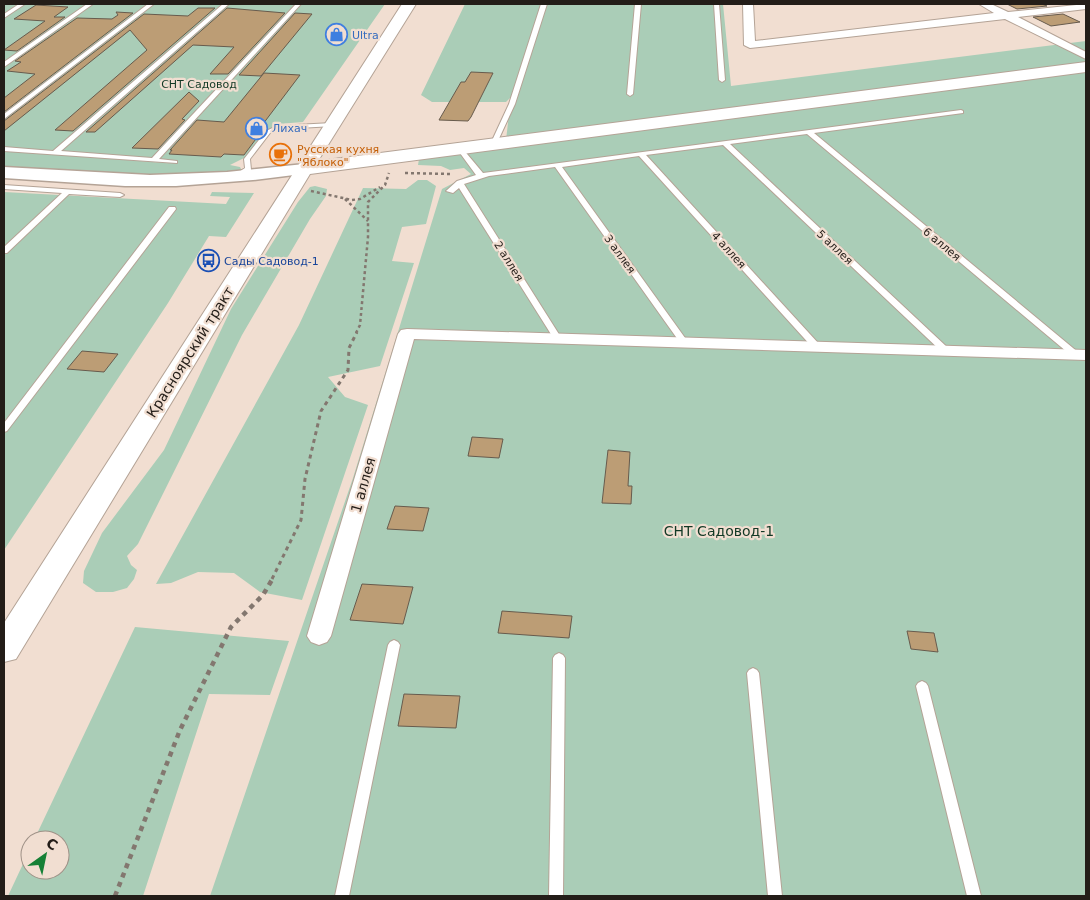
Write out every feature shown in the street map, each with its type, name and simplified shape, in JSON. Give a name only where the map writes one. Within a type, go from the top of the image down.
[{"type":"main road","name":"Красноярский тракт","points":[[4,650],[409,4]]},
{"type":"main road","points":[[304,170],[1086,67]]},
{"type":"street","points":[[748,4],[750,45],[1086,6]]},
{"type":"street","points":[[984,4],[1086,56]]},
{"type":"street","points":[[4,173],[100,180],[199,179],[304,170]]},
{"type":"street","name":"1 аллея","points":[[319,636],[407,334],[558,338]]},
{"type":"street","points":[[558,338],[1081,355]]},
{"type":"lane","points":[[4,16],[22,4]]},
{"type":"lane","points":[[4,65],[90,4]]},
{"type":"lane","points":[[4,117],[151,4]]},
{"type":"lane","points":[[56,152],[226,4]]},
{"type":"lane","points":[[154,160],[299,4]]},
{"type":"lane","points":[[493,145],[509,112],[544,4]]},
{"type":"lane","points":[[630,94],[638,4]]},
{"type":"lane","points":[[716,4],[722,80]]},
{"type":"lane","points":[[450,191],[460,183],[481,176],[961,112]]},
{"type":"lane","points":[[237,176],[249,169],[248,159],[268,132],[279,127],[332,125]]},
{"type":"lane","name":"6 аллея","points":[[808,132],[1081,355]]},
{"type":"lane","name":"5 аллея","points":[[725,143],[945,350]]},
{"type":"lane","points":[[4,149],[175,162]]},
{"type":"lane","points":[[460,149],[481,176]]},
{"type":"lane","name":"4 аллея","points":[[641,154],[816,346]]},
{"type":"lane","name":"3 аллея","points":[[557,165],[684,342]]},
{"type":"lane","name":"2 аллея","points":[[460,183],[558,338]]},
{"type":"lane","points":[[4,187],[120,195]]},
{"type":"lane","points":[[4,251],[68,191]]},
{"type":"lane","points":[[4,429],[172,209]]},
{"type":"lane","points":[[342,896],[394,645]]},
{"type":"lane","points":[[556,896],[559,658]]},
{"type":"lane","points":[[753,673],[775,896]]},
{"type":"lane","points":[[922,686],[974,896]]},
{"type":"path","points":[[115,896],[188,712],[230,627],[263,595],[301,520],[305,479],[321,411],[348,370],[350,348],[360,325],[368,237],[368,202],[385,184],[389,172]]},
{"type":"path","points":[[322,193],[344,199],[360,199],[385,184]]},
{"type":"path","points":[[344,199],[368,221]]},
{"type":"green space","name":"СНТ Садовод","points":[[4,4],[385,4],[303,122],[278,124],[254,153],[230,165],[240,167],[241,169],[238,172],[181,176],[114,175],[4,168],[4,150],[177,164],[4,148]]},
{"type":"green space","points":[[465,4],[723,4],[731,86],[1086,41],[1086,62],[506,140],[511,97],[506,102],[432,102],[421,95]]},
{"type":"green space","name":"СНТ Садовод-1","points":[[1086,72],[1086,896],[210,896],[353,478],[442,189],[471,174],[464,168],[450,170],[441,166],[418,165],[419,159]]},
{"type":"green space","points":[[418,180],[427,180],[436,186],[426,224],[402,227],[392,261],[414,263],[380,366],[328,377],[345,397],[368,405],[302,600],[260,592],[234,573],[198,572],[171,583],[156,584],[299,325],[363,188],[406,189]]},
{"type":"green space","points":[[315,186],[327,189],[326,196],[310,219],[242,335],[138,544],[127,556],[131,565],[137,570],[134,579],[127,588],[113,592],[96,592],[83,583],[84,571],[102,533],[164,450],[231,309],[298,202],[310,187]]},
{"type":"green space","points":[[4,192],[226,204],[230,197],[210,196],[212,192],[254,193],[226,237],[209,236],[168,303],[4,550]]},
{"type":"green space","points":[[135,627],[289,641],[270,695],[209,694],[143,896],[8,896],[20,870],[20,880],[70,880],[70,830],[39,830]]},
{"type":"building","points":[[1007,4],[1042,4],[1047,6],[1017,9]]},
{"type":"building","points":[[36,5],[68,7],[54,17],[65,17],[17,51],[4,50],[45,21],[14,19]]},
{"type":"building","points":[[198,8],[215,8],[73,131],[55,130],[147,50],[130,30],[4,131],[4,121],[144,14],[188,16]]},
{"type":"building","points":[[227,8],[285,13],[228,74],[210,74],[234,47],[193,45],[95,132],[86,132]]},
{"type":"building","points":[[116,12],[133,13],[4,112],[4,98],[35,74],[7,71],[21,62],[15,61],[77,18],[112,19],[118,15]]},
{"type":"building","points":[[295,13],[312,14],[261,76],[239,75]]},
{"type":"building","points":[[1063,14],[1080,22],[1051,26],[1033,17]]},
{"type":"building","points":[[471,72],[493,73],[471,117],[468,121],[439,120],[461,82],[465,82]]},
{"type":"building","points":[[264,73],[300,75],[263,124],[267,124],[244,155],[224,154],[221,157],[169,154],[172,150],[170,150],[197,120],[224,122]]},
{"type":"building","points":[[189,92],[199,101],[182,119],[185,120],[158,149],[132,148]]},
{"type":"building","points":[[82,351],[118,354],[104,372],[67,369]]},
{"type":"building","points":[[472,437],[503,439],[499,458],[468,456]]},
{"type":"building","points":[[608,450],[630,452],[628,486],[632,486],[631,504],[602,503]]},
{"type":"building","points":[[395,506],[429,508],[423,531],[387,529]]},
{"type":"building","points":[[362,584],[413,587],[403,624],[350,620]]},
{"type":"building","points":[[502,611],[572,616],[569,638],[498,633]]},
{"type":"building","points":[[907,631],[934,633],[938,652],[911,649]]},
{"type":"building","points":[[404,694],[460,696],[456,728],[398,726]]},
{"type":"place","name":"Ultra","points":[[336,35]]},
{"type":"place","name":"Лихач","points":[[256,128]]},
{"type":"place","name":"Русская кухня \"Яблоко\"","points":[[281,155]]},
{"type":"place","name":"Сады Садовод-1","points":[[208,261]]}]
